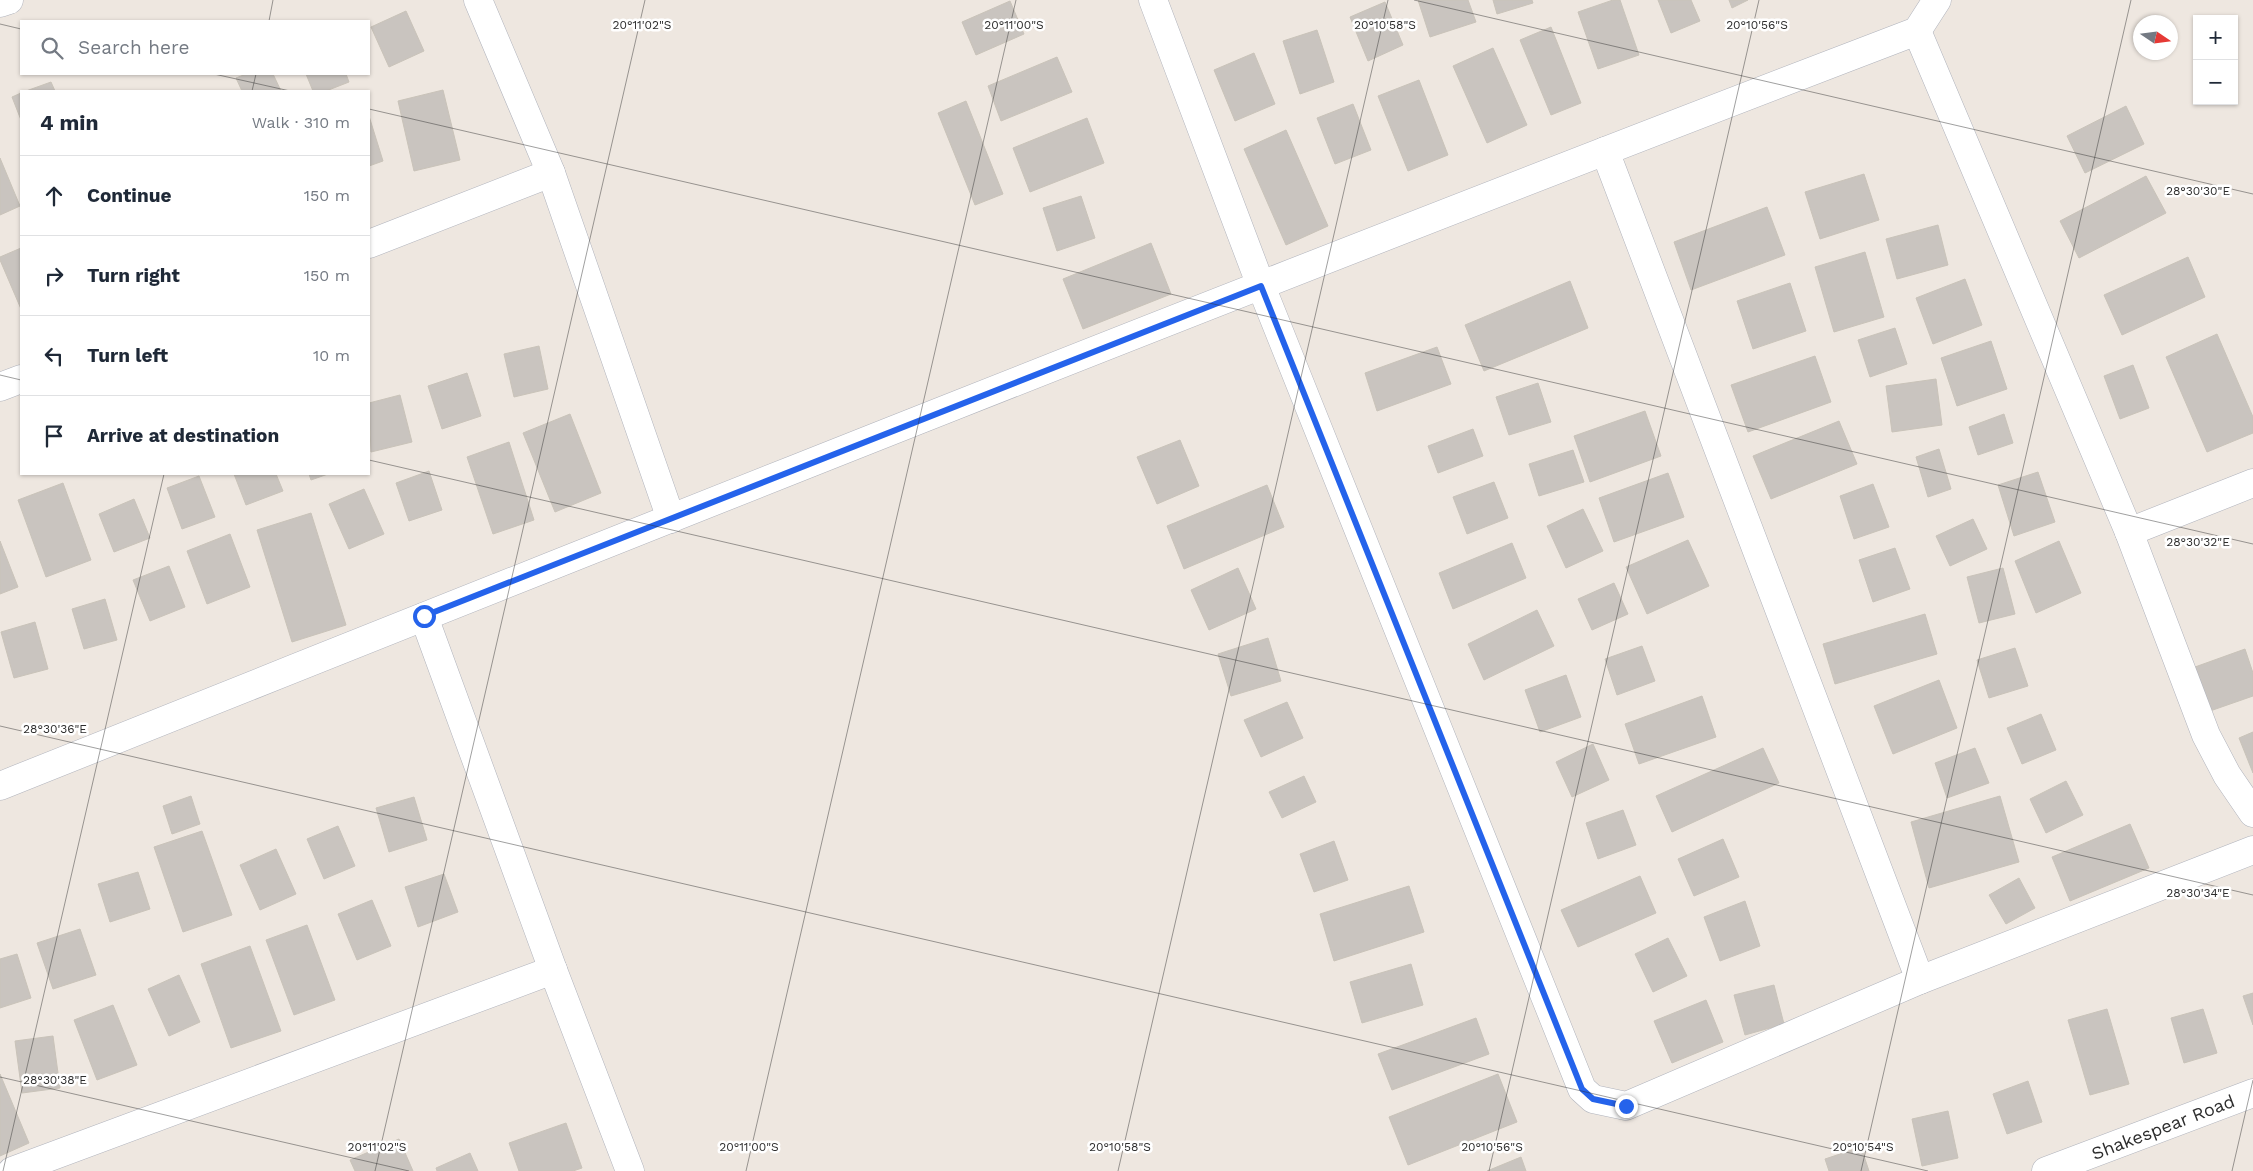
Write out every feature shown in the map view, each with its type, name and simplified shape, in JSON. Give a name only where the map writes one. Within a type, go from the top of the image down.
[{"type":"street","points":[[0,4],[9,0]]},
{"type":"street","points":[[478,0],[551,173],[671,519]]},
{"type":"street","points":[[1153,0],[1261,286],[1582,1089],[1593,1099],[1626,1106],[1920,980],[2253,850]]},
{"type":"street","points":[[0,786],[424,616],[1261,286],[1605,151],[1918,32],[1938,0]]},
{"type":"street","points":[[1918,32],[2129,532],[2206,735],[2227,775],[2253,813]]},
{"type":"street","points":[[1605,151],[1920,980]]},
{"type":"street","points":[[370,244],[551,173]]},
{"type":"street","points":[[0,387],[20,379]]},
{"type":"street","points":[[2129,532],[2253,483]]},
{"type":"street","points":[[424,616],[553,970],[630,1171]]},
{"type":"street","points":[[12,1171],[553,970]]},
{"type":"street","name":"Shakespear Road","points":[[2046,1171],[2253,1093]]},
{"type":"building","points":[[1418,0],[1468,0],[1476,22],[1430,37]]},
{"type":"building","points":[[1493,0],[1532,0],[1533,3],[1497,14]]},
{"type":"building","points":[[1613,0],[1620,0],[1639,55],[1598,69],[1578,12]]},
{"type":"building","points":[[1658,0],[1691,0],[1700,21],[1671,33]]},
{"type":"building","points":[[1729,0],[1748,0],[1732,8]]},
{"type":"building","points":[[1010,1],[1024,34],[976,55],[962,22]]},
{"type":"building","points":[[1385,2],[1403,45],[1368,61],[1350,17]]},
{"type":"building","points":[[406,11],[424,51],[389,67],[371,27]]},
{"type":"building","points":[[1551,27],[1581,103],[1551,115],[1520,40]]},
{"type":"building","points":[[1317,30],[1334,82],[1300,94],[1283,41]]},
{"type":"building","points":[[1493,48],[1527,125],[1487,143],[1453,66]]},
{"type":"building","points":[[1254,53],[1275,104],[1235,121],[1214,70]]},
{"type":"building","points":[[1057,57],[1072,92],[1001,121],[988,86]]},
{"type":"building","points":[[244,75],[273,75],[281,90],[242,90],[236,78]]},
{"type":"building","points":[[306,75],[346,75],[349,82],[329,90],[313,90]]},
{"type":"building","points":[[1419,80],[1448,155],[1408,171],[1378,96]]},
{"type":"building","points":[[51,82],[55,90],[29,90]]},
{"type":"building","points":[[443,90],[460,160],[414,171],[398,101]]},
{"type":"building","points":[[20,93],[20,117],[12,97]]},
{"type":"building","points":[[966,101],[1003,194],[975,205],[938,113]]},
{"type":"building","points":[[1353,104],[1371,150],[1335,164],[1317,118]]},
{"type":"building","points":[[2126,106],[2144,144],[2085,173],[2067,136]]},
{"type":"building","points":[[1087,118],[1104,163],[1030,192],[1013,148]]},
{"type":"building","points":[[370,119],[383,161],[370,166]]},
{"type":"building","points":[[1286,130],[1328,226],[1286,245],[1244,149]]},
{"type":"building","points":[[0,158],[20,206],[0,215]]},
{"type":"building","points":[[1864,174],[1879,220],[1820,239],[1805,192]]},
{"type":"building","points":[[2146,176],[2166,213],[2079,258],[2060,221]]},
{"type":"building","points":[[1081,196],[1095,238],[1057,251],[1043,208]]},
{"type":"building","points":[[1767,207],[1785,255],[1691,290],[1674,242]]},
{"type":"building","points":[[1938,225],[1948,265],[1897,279],[1886,239]]},
{"type":"building","points":[[1151,243],[1171,294],[1083,329],[1063,279]]},
{"type":"building","points":[[20,248],[20,307],[0,260],[0,257]]},
{"type":"building","points":[[1865,252],[1884,317],[1834,332],[1815,267]]},
{"type":"building","points":[[2188,257],[2205,297],[2122,335],[2104,295]]},
{"type":"building","points":[[1965,279],[1982,325],[1933,344],[1916,298]]},
{"type":"building","points":[[1570,281],[1588,328],[1484,371],[1465,325]]},
{"type":"building","points":[[1790,283],[1806,331],[1753,349],[1737,301]]},
{"type":"building","points":[[1895,328],[1907,364],[1870,377],[1858,340]]},
{"type":"building","points":[[2217,334],[2253,417],[2253,433],[2207,452],[2166,357]]},
{"type":"building","points":[[1991,341],[2007,389],[1957,406],[1941,358]]},
{"type":"building","points":[[539,346],[548,389],[514,397],[504,354]]},
{"type":"building","points":[[1437,347],[1451,384],[1377,411],[1365,373]]},
{"type":"building","points":[[1815,356],[1831,402],[1748,432],[1731,385]]},
{"type":"building","points":[[2133,365],[2149,408],[2120,419],[2104,376]]},
{"type":"building","points":[[467,373],[481,416],[442,429],[428,386]]},
{"type":"building","points":[[1936,379],[1942,425],[1892,432],[1886,386]]},
{"type":"building","points":[[1538,383],[1551,422],[1509,435],[1496,397]]},
{"type":"building","points":[[400,395],[412,442],[371,452],[370,403]]},
{"type":"building","points":[[1645,411],[1661,456],[1590,482],[1574,436]]},
{"type":"building","points":[[570,414],[601,493],[555,512],[523,433]]},
{"type":"building","points":[[2004,414],[2013,443],[1978,455],[1969,427]]},
{"type":"building","points":[[1839,421],[1857,464],[1771,499],[1753,456]]},
{"type":"building","points":[[1473,429],[1483,456],[1438,473],[1428,446]]},
{"type":"building","points":[[1180,440],[1199,486],[1157,504],[1137,457]]},
{"type":"building","points":[[509,442],[534,520],[493,534],[467,457]]},
{"type":"building","points":[[1939,449],[1951,489],[1928,497],[1916,457]]},
{"type":"building","points":[[1573,450],[1584,482],[1539,496],[1529,464]]},
{"type":"building","points":[[429,471],[442,510],[409,521],[396,483]]},
{"type":"building","points":[[2038,472],[2055,522],[2014,536],[1998,485]]},
{"type":"building","points":[[1668,473],[1684,517],[1614,542],[1599,498]]},
{"type":"building","points":[[234,475],[276,475],[283,491],[246,505]]},
{"type":"building","points":[[309,475],[325,475],[311,480]]},
{"type":"building","points":[[199,476],[215,517],[182,529],[167,488]]},
{"type":"building","points":[[1494,482],[1508,518],[1467,534],[1453,497]]},
{"type":"building","points":[[63,483],[91,560],[46,577],[18,500]]},
{"type":"building","points":[[1873,484],[1889,527],[1854,539],[1840,496]]},
{"type":"building","points":[[1267,485],[1284,527],[1184,569],[1167,526]]},
{"type":"building","points":[[364,489],[384,534],[349,549],[329,504]]},
{"type":"building","points":[[134,499],[150,538],[114,552],[99,514]]},
{"type":"building","points":[[1583,509],[1603,551],[1566,568],[1547,526]]},
{"type":"building","points":[[311,513],[346,625],[292,642],[257,530]]},
{"type":"building","points":[[1973,519],[1987,549],[1950,566],[1936,536]]},
{"type":"building","points":[[230,534],[250,587],[207,604],[187,551]]},
{"type":"building","points":[[1688,540],[1709,586],[1647,614],[1626,567]]},
{"type":"building","points":[[0,541],[18,587],[0,594]]},
{"type":"building","points":[[2059,541],[2081,593],[2036,613],[2015,561]]},
{"type":"building","points":[[1512,543],[1526,578],[1453,609],[1439,573]]},
{"type":"building","points":[[1895,548],[1910,589],[1873,602],[1859,560]]},
{"type":"building","points":[[169,566],[185,607],[150,621],[133,580]]},
{"type":"building","points":[[1238,568],[1256,609],[1209,630],[1191,590]]},
{"type":"building","points":[[2003,568],[2015,614],[1979,623],[1967,577]]},
{"type":"building","points":[[1614,583],[1628,614],[1592,630],[1578,599]]},
{"type":"building","points":[[105,599],[117,640],[84,649],[72,609]]},
{"type":"building","points":[[1537,610],[1554,646],[1484,680],[1468,644]]},
{"type":"building","points":[[1925,614],[1937,654],[1835,684],[1823,644]]},
{"type":"building","points":[[35,622],[48,669],[14,678],[1,632]]},
{"type":"building","points":[[1268,638],[1281,681],[1231,696],[1218,654]]},
{"type":"building","points":[[1642,646],[1655,681],[1617,695],[1605,659]]},
{"type":"building","points":[[2015,648],[2028,686],[1989,698],[1977,660]]},
{"type":"building","points":[[2245,649],[2253,673],[2253,696],[2210,711],[2195,667]]},
{"type":"building","points":[[1566,675],[1581,717],[1540,732],[1525,690]]},
{"type":"building","points":[[1939,680],[1957,728],[1893,754],[1874,706]]},
{"type":"building","points":[[1702,696],[1716,737],[1639,764],[1625,724]]},
{"type":"building","points":[[1287,702],[1303,738],[1261,757],[1244,720]]},
{"type":"building","points":[[2041,714],[2056,750],[2022,764],[2007,728]]},
{"type":"building","points":[[2253,732],[2253,773],[2239,738]]},
{"type":"building","points":[[1593,744],[1609,780],[1572,797],[1556,762]]},
{"type":"building","points":[[1763,748],[1779,783],[1672,832],[1656,796]]},
{"type":"building","points":[[1975,748],[1989,783],[1947,798],[1935,763]]},
{"type":"building","points":[[1304,776],[1316,802],[1282,818],[1269,792]]},
{"type":"building","points":[[2066,781],[2083,815],[2046,833],[2030,799]]},
{"type":"building","points":[[191,796],[200,824],[172,834],[163,806]]},
{"type":"building","points":[[2000,796],[2019,862],[1929,888],[1911,822]]},
{"type":"building","points":[[414,797],[427,840],[389,852],[376,808]]},
{"type":"building","points":[[1623,810],[1636,845],[1598,859],[1586,823]]},
{"type":"building","points":[[2130,824],[2149,868],[2070,901],[2052,857]]},
{"type":"building","points":[[338,826],[355,866],[324,879],[307,839]]},
{"type":"building","points":[[202,831],[232,915],[183,932],[154,847]]},
{"type":"building","points":[[1723,839],[1739,877],[1694,896],[1678,859]]},
{"type":"building","points":[[1334,841],[1348,880],[1314,892],[1300,854]]},
{"type":"building","points":[[276,849],[296,894],[260,910],[240,865]]},
{"type":"building","points":[[138,872],[150,909],[110,922],[98,884]]},
{"type":"building","points":[[444,874],[458,912],[418,927],[405,887]]},
{"type":"building","points":[[1640,876],[1656,913],[1578,947],[1561,910]]},
{"type":"building","points":[[2019,878],[2035,908],[2006,924],[1989,895]]},
{"type":"building","points":[[1409,886],[1424,932],[1334,961],[1320,914]]},
{"type":"building","points":[[372,900],[391,946],[357,960],[338,914]]},
{"type":"building","points":[[1745,901],[1760,946],[1720,961],[1704,917]]},
{"type":"building","points":[[307,925],[335,1000],[294,1015],[266,940]]},
{"type":"building","points":[[80,929],[96,975],[53,989],[37,943]]},
{"type":"building","points":[[1668,938],[1687,976],[1653,992],[1635,954]]},
{"type":"building","points":[[250,946],[281,1031],[231,1048],[201,964]]},
{"type":"building","points":[[17,954],[31,998],[0,1008],[0,959]]},
{"type":"building","points":[[1411,964],[1423,1005],[1362,1023],[1350,982]]},
{"type":"building","points":[[179,975],[200,1022],[169,1036],[148,989]]},
{"type":"building","points":[[1774,985],[1784,1024],[1745,1035],[1734,995]]},
{"type":"building","points":[[2253,993],[2253,1025],[2243,996]]},
{"type":"building","points":[[1706,1000],[1723,1042],[1672,1063],[1654,1021]]},
{"type":"building","points":[[113,1005],[137,1065],[97,1080],[74,1020]]},
{"type":"building","points":[[2107,1009],[2129,1084],[2090,1095],[2068,1020]]},
{"type":"building","points":[[2203,1009],[2217,1053],[2184,1063],[2171,1018]]},
{"type":"building","points":[[1476,1018],[1489,1054],[1392,1090],[1378,1054]]},
{"type":"building","points":[[53,1036],[60,1088],[22,1093],[15,1041]]},
{"type":"building","points":[[0,1074],[29,1143],[0,1156]]},
{"type":"building","points":[[1498,1074],[1517,1122],[1408,1165],[1389,1117]]},
{"type":"building","points":[[2028,1081],[2042,1122],[2007,1134],[1993,1094]]},
{"type":"building","points":[[1948,1111],[1958,1158],[1922,1166],[1912,1119]]},
{"type":"building","points":[[566,1123],[582,1168],[573,1171],[519,1171],[509,1143]]},
{"type":"building","points":[[399,1139],[413,1171],[355,1171],[350,1160]]},
{"type":"building","points":[[1861,1147],[1869,1171],[1829,1171],[1825,1159]]},
{"type":"building","points":[[470,1153],[478,1171],[437,1171],[436,1168]]},
{"type":"building","points":[[1521,1157],[1526,1171],[1487,1171]]},
{"type":"route","points":[[424,616],[1261,286],[1582,1089],[1593,1099],[1626,1106]]}]
